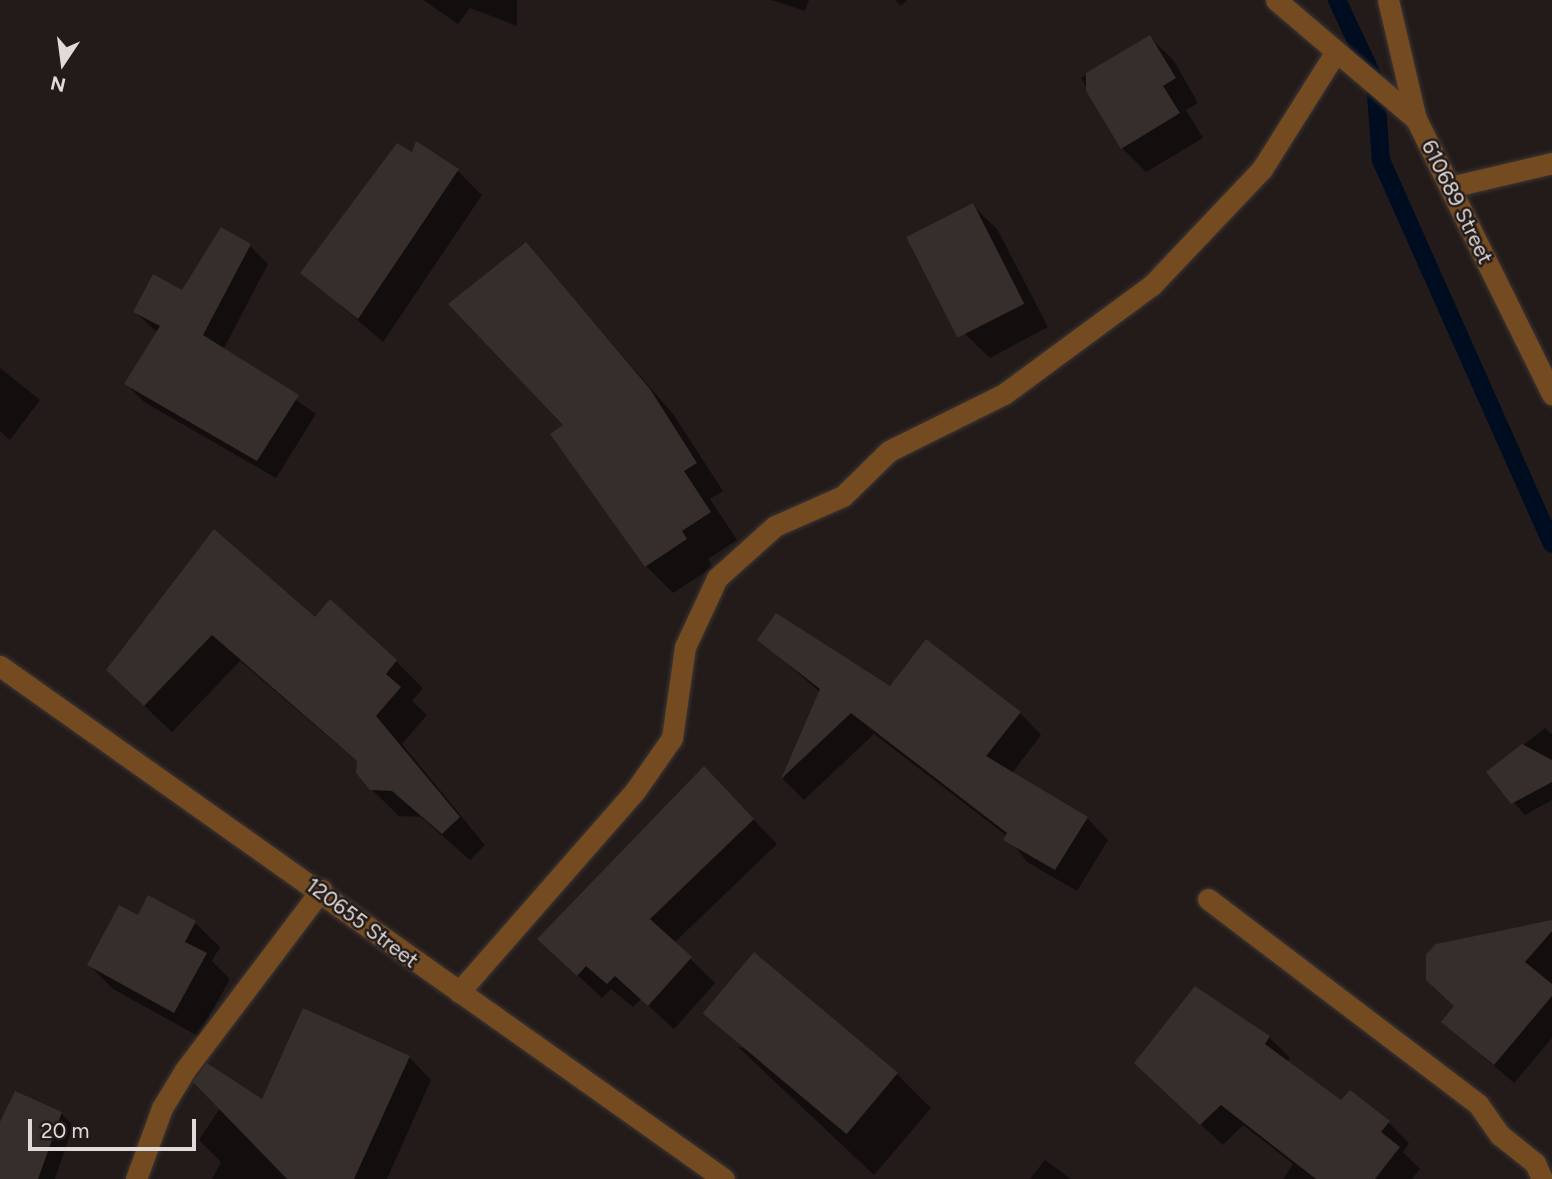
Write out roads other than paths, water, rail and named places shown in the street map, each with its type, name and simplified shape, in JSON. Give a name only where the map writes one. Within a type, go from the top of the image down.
[{"type":"street","points":[[1276,0],[1335,53],[1416,119]]},
{"type":"street","name":"610689 Street","points":[[1388,0],[1416,119],[1552,394]]},
{"type":"street","points":[[459,992],[635,791],[672,738],[685,647],[717,578],[775,526],[843,496],[889,451],[1004,394],[1152,285],[1262,169],[1335,53]]},
{"type":"street","points":[[1450,187],[1552,163]]},
{"type":"street","name":"120655 Street","points":[[0,666],[321,890],[459,992],[724,1179]]},
{"type":"street","points":[[136,1179],[162,1108],[186,1070],[321,890]]},
{"type":"street","points":[[1208,899],[1478,1104],[1500,1135],[1535,1163],[1542,1179]]},
{"type":"waterway","points":[[1337,0],[1375,81],[1381,160],[1552,544]]}]
